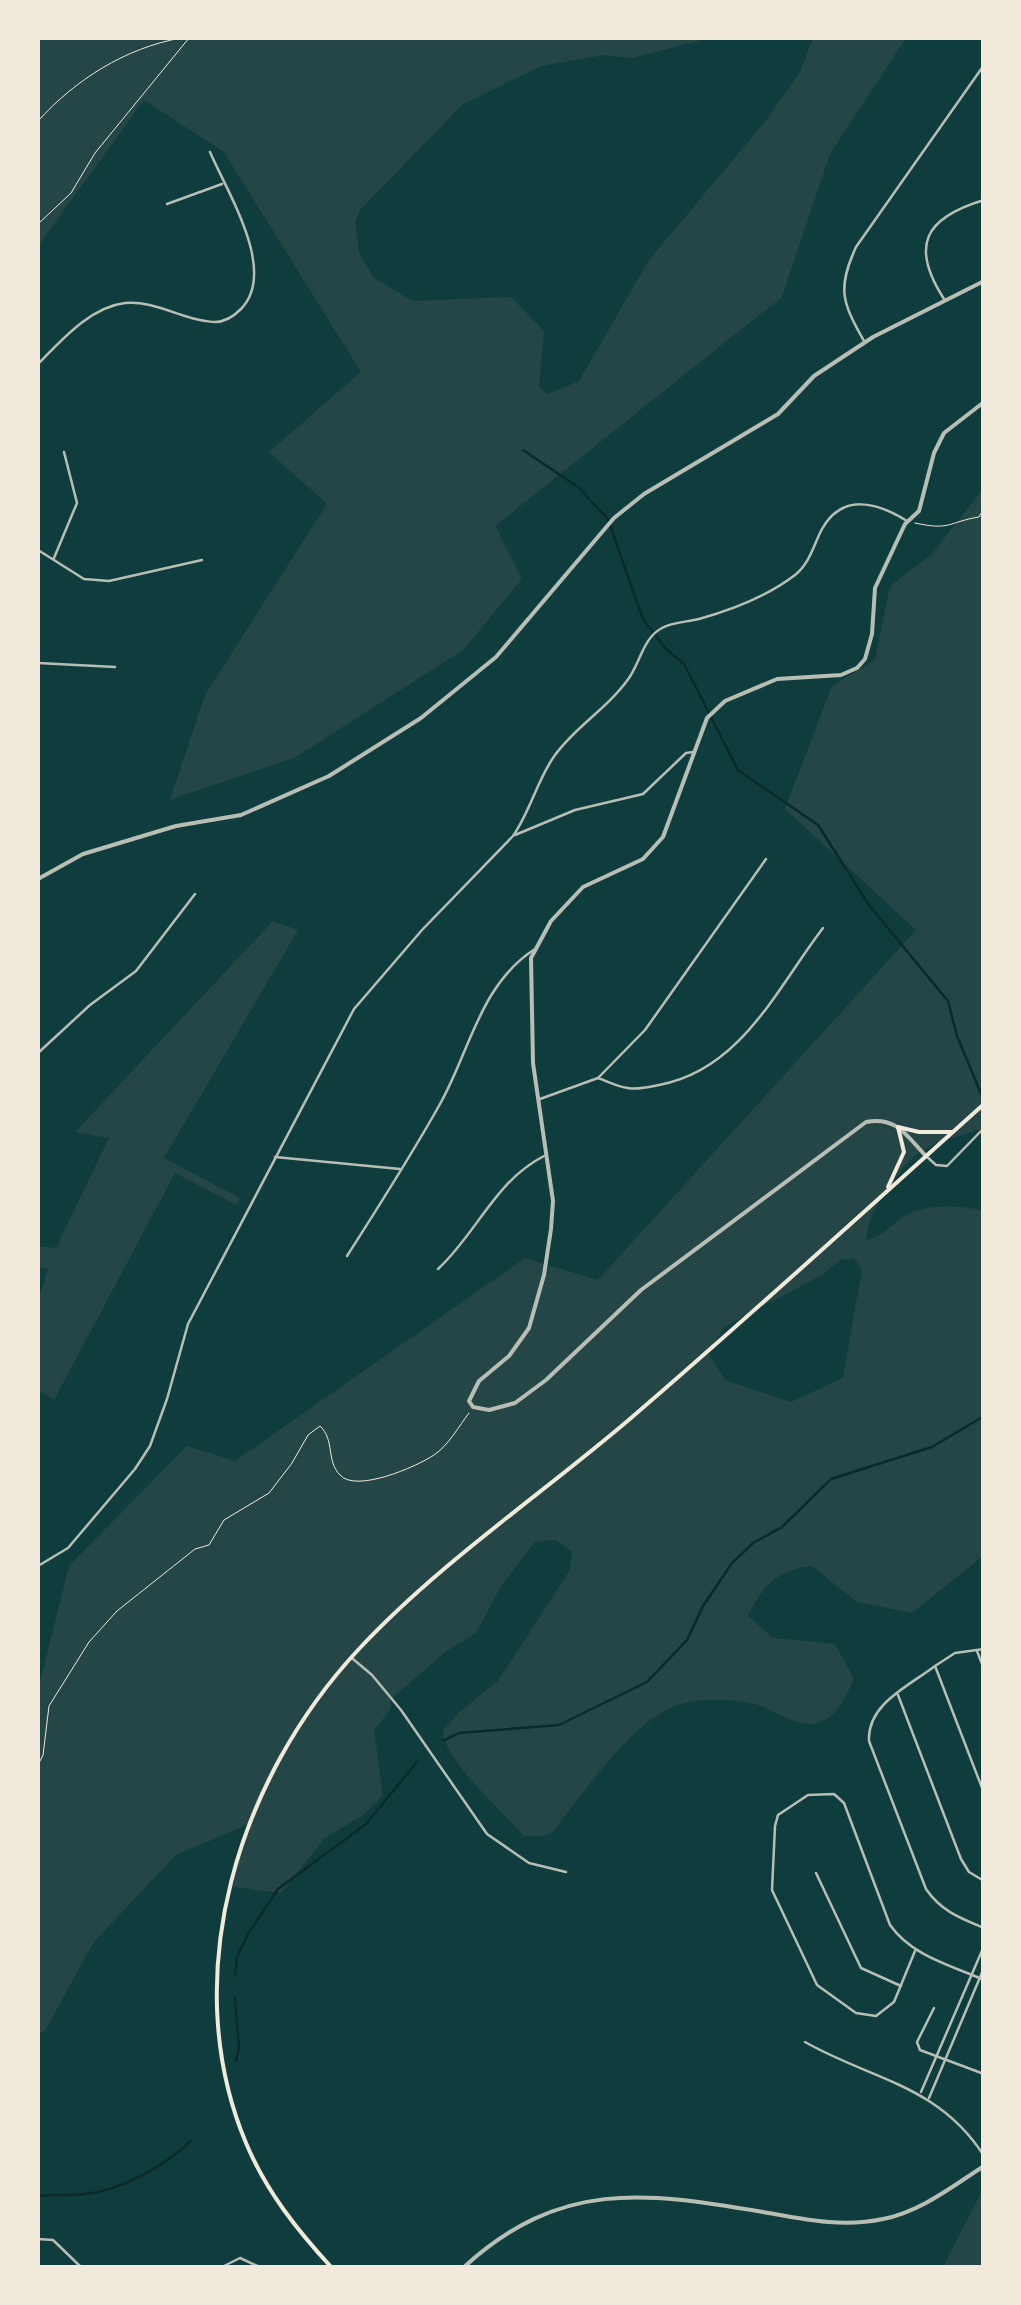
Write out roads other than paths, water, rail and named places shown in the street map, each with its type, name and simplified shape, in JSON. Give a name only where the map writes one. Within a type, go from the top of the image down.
[{"type":"main road","points":[[332,2268],[284,2211],[245,2141],[220,2052],[215,1986],[228,1899],[250,1825],[295,1734],[352,1658],[386,1622],[631,1418],[984,1104]]},
{"type":"main road","points":[[898,1127],[919,1132],[952,1132]]},
{"type":"main road","points":[[886,1192],[904,1152],[898,1127]]},
{"type":"street","points":[[865,342],[842,296],[844,273],[856,247],[984,65]]},
{"type":"street","points":[[38,364],[96,312],[123,303],[158,308],[194,320],[221,322],[244,307],[256,285],[256,268],[250,243],[210,152]]},
{"type":"street","points":[[167,204],[224,183]]},
{"type":"street","points":[[945,300],[928,274],[924,252],[927,236],[936,222],[984,200]]},
{"type":"street","points":[[38,879],[83,854],[176,826],[241,815],[329,776],[421,718],[496,658],[614,518],[644,494],[778,414],[814,376],[865,342],[984,281]]},
{"type":"street","points":[[984,402],[944,434],[934,453],[919,511],[908,522],[875,588],[872,634],[865,659],[841,675],[777,679],[725,701],[707,718],[663,837],[643,860],[583,888],[551,920],[532,958],[531,1011],[538,1100],[554,1201],[544,1275],[529,1328],[509,1356],[479,1381],[468,1401],[473,1407],[489,1410],[515,1402],[546,1380],[641,1290],[866,1122],[883,1119],[898,1127],[925,1156],[947,1166],[984,1128]]},
{"type":"street","points":[[54,559],[77,504],[64,452]]},
{"type":"street","points":[[38,1566],[68,1548],[150,1446],[188,1324],[336,1039],[366,991],[514,836],[556,753],[616,695],[657,630],[763,594],[798,573],[837,510],[851,504],[870,504],[890,510],[908,522]]},
{"type":"street","points":[[38,550],[84,579],[109,581],[202,560]]},
{"type":"street","points":[[38,662],[115,668]]},
{"type":"street","points":[[514,836],[575,810],[643,794],[686,753],[695,752]]},
{"type":"street","points":[[538,1100],[598,1078],[646,1030],[766,859]]},
{"type":"street","points":[[38,1053],[90,1005],[136,972],[195,894]]},
{"type":"street","points":[[598,1078],[628,1088],[653,1087],[694,1076],[712,1065],[748,1032],[823,928]]},
{"type":"street","points":[[347,1256],[442,1100],[476,1020],[515,962],[537,948]]},
{"type":"street","points":[[438,1268],[508,1181],[526,1165],[546,1155]]},
{"type":"street","points":[[275,1157],[402,1169]]},
{"type":"street","points":[[984,1649],[955,1653],[935,1666],[874,1714],[868,1727],[869,1740],[926,1889],[951,1914],[984,1928]]},
{"type":"street","points":[[976,1650],[984,1669]]},
{"type":"street","points":[[352,1658],[401,1710],[487,1834],[529,1863],[566,1872]]},
{"type":"street","points":[[935,1666],[984,1792]]},
{"type":"street","points":[[897,1694],[961,1859],[969,1872],[984,1882]]},
{"type":"street","points":[[915,1951],[894,2002],[876,2016],[856,2014],[810,1976],[772,1890],[774,1826],[778,1815],[808,1795],[834,1794],[844,1804],[890,1925],[899,1938],[915,1951],[981,1979]]},
{"type":"street","points":[[816,1874],[861,1968],[901,1986]]},
{"type":"street","points":[[920,2094],[984,1946]]},
{"type":"street","points":[[928,2100],[984,1968]]},
{"type":"street","points":[[934,2008],[917,2042],[920,2050],[984,2074]]},
{"type":"street","points":[[805,2042],[846,2064],[869,2070],[920,2094],[970,2134],[984,2156]]},
{"type":"street","points":[[463,2268],[512,2230],[558,2209],[589,2201],[665,2196],[822,2222],[858,2223],[915,2209],[984,2166]]},
{"type":"street","points":[[38,2239],[53,2240],[82,2268]]},
{"type":"street","points":[[220,2268],[240,2258],[262,2268]]},
{"type":"waterway","points":[[523,450],[578,487],[608,519],[642,617],[665,648],[684,664],[738,770],[818,825],[869,905],[948,1001],[957,1036],[982,1096]]},
{"type":"waterway","points":[[443,1741],[459,1733],[559,1725],[647,1682],[687,1640],[703,1606],[732,1563],[753,1543],[782,1527],[831,1479],[932,1447],[984,1416]]},
{"type":"waterway","points":[[235,1976],[237,1957],[248,1934],[278,1889],[366,1824],[417,1762]]},
{"type":"waterway","points":[[235,1998],[239,2047],[236,2061]]},
{"type":"waterway","points":[[38,2196],[114,2188],[156,2168],[191,2141]]}]
